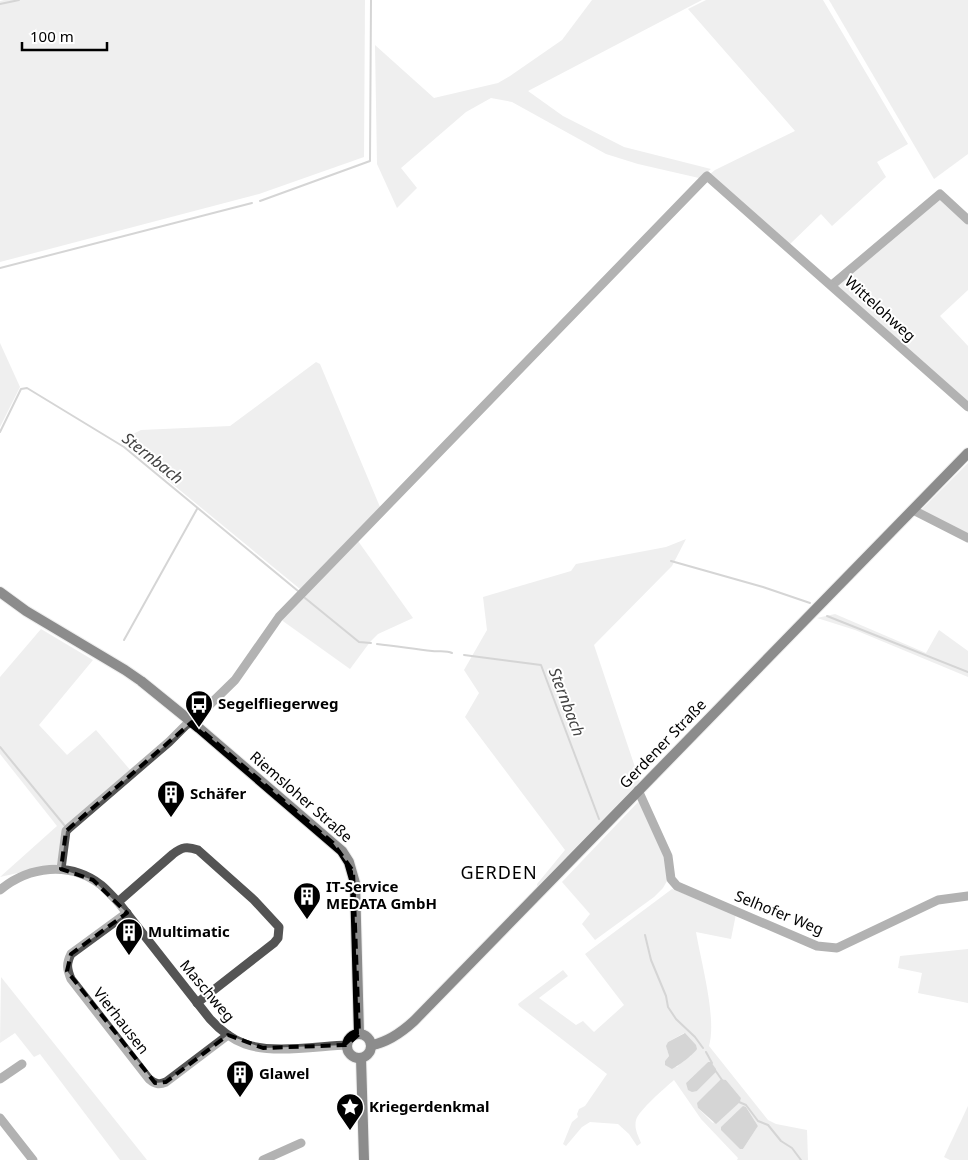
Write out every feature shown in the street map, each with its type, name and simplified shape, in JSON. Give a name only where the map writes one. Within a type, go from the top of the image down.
[{"type":"main road","name":"Gerdener Straße","points":[[372,1045],[402,1032],[414,1021],[968,453]]},
{"type":"main road","name":"Riemsloher Straße","points":[[0,592],[26,611],[125,670],[192,722],[342,851],[349,862],[356,883],[359,1034]]},
{"type":"main road","points":[[359,1034],[366,1036],[372,1045],[368,1055],[361,1058],[351,1055],[347,1045],[352,1036],[359,1034]]},
{"type":"main road","points":[[361,1058],[364,1160]]},
{"type":"street","points":[[61,869],[66,832],[69,828],[169,742],[186,724],[192,722],[236,680],[279,617],[707,176],[832,285]]},
{"type":"street","name":"Wittelohweg","points":[[968,220],[940,194],[832,285],[968,407]]},
{"type":"street","points":[[912,510],[968,538]]},
{"type":"street","name":"Selhofer Weg","points":[[638,790],[668,856],[671,879],[676,886],[818,946],[837,948],[938,900],[968,896]]},
{"type":"street","points":[[118,902],[182,847],[190,847],[198,850],[254,900],[279,927],[278,938],[274,943],[197,1003]]},
{"type":"street","name":"Maschweg","points":[[0,890],[12,881],[33,872],[61,869],[93,880],[118,902],[210,1019],[228,1035],[245,1044],[263,1048],[347,1045]]},
{"type":"street","name":"Vierhausen","points":[[127,913],[71,954],[67,962],[67,971],[71,979],[149,1079],[154,1083],[161,1084],[166,1082],[228,1035]]},
{"type":"street","points":[[0,1079],[22,1064]]},
{"type":"street","points":[[0,1118],[33,1160]]},
{"type":"street","points":[[263,1160],[301,1143]]},
{"type":"highlighted area","points":[[192,722],[333,843],[353,871],[359,1034],[347,1045],[263,1048],[228,1035],[166,1082],[155,1083],[67,971],[71,954],[127,913],[93,880],[61,869],[66,831]]},
{"type":"shaded area","points":[[365,0],[364,157],[259,194],[0,262],[0,1]]},
{"type":"shaded area","points":[[592,0],[702,0],[528,91],[563,116],[624,147],[711,169],[699,178],[638,164],[606,154],[512,102],[491,98],[466,112],[401,168],[417,188],[397,208],[377,164],[375,45],[434,98],[498,83],[510,76],[562,40]]},
{"type":"shaded area","points":[[706,0],[823,0],[908,144],[877,162],[886,177],[832,226],[821,214],[789,245],[710,174],[795,131],[688,9]]},
{"type":"shaded area","points":[[829,0],[968,0],[968,154],[934,179]]},
{"type":"shaded area","points":[[940,199],[968,225],[968,290],[940,316],[968,346],[968,406],[836,285]]},
{"type":"shaded area","points":[[0,343],[20,387],[0,427]]},
{"type":"shaded area","points":[[316,362],[320,364],[380,507],[300,589],[125,445],[129,436],[141,430],[230,426]]},
{"type":"shaded area","points":[[968,463],[968,535],[921,510]]},
{"type":"shaded area","points":[[686,539],[672,566],[594,645],[640,782],[538,889],[537,884],[565,850],[465,717],[479,693],[464,670],[487,630],[483,597],[571,571],[576,564],[666,547]]},
{"type":"shaded area","points":[[358,541],[413,618],[378,634],[350,669],[280,619]]},
{"type":"shaded area","points":[[835,614],[926,653],[939,630],[968,651],[968,677],[855,630],[817,618]]},
{"type":"shaded area","points":[[41,629],[93,660],[39,725],[67,755],[96,730],[131,771],[64,829],[57,864],[0,877],[57,826],[0,754],[0,677]]},
{"type":"shaded area","points":[[638,802],[643,805],[665,857],[668,873],[667,881],[654,897],[595,940],[582,924],[590,914],[562,882]]},
{"type":"shaded area","points":[[672,889],[736,914],[731,939],[696,932],[710,1006],[711,1034],[709,1046],[768,1120],[776,1124],[807,1130],[808,1160],[737,1160],[738,1158],[701,1119],[674,1080],[638,1116],[636,1126],[641,1143],[637,1146],[629,1134],[618,1124],[590,1122],[582,1127],[566,1146],[563,1144],[572,1122],[578,1117],[579,1109],[585,1106],[607,1074],[518,1004],[563,970],[568,976],[539,998],[576,1025],[583,1021],[594,1032],[624,1005],[585,954]],"holes":[[[684,1033],[691,1056],[685,1058],[677,1067],[665,1061],[669,1056],[668,1042]],[[708,1062],[716,1072],[697,1091],[686,1083]],[[721,1079],[726,1080],[741,1098],[740,1102],[713,1123],[698,1108],[710,1090]],[[746,1107],[758,1126],[743,1149]]]},
{"type":"shaded area","points":[[968,949],[968,1003],[918,993],[922,973],[898,968],[900,956]]},
{"type":"shaded area","points":[[1,977],[147,1160],[120,1160],[40,1054],[34,1057],[15,1033],[0,1043]]},
{"type":"shaded area","points":[[685,1033],[696,1045],[697,1049],[672,1069],[665,1065],[665,1061],[669,1056],[666,1046],[668,1042]]},
{"type":"shaded area","points":[[708,1062],[711,1062],[716,1072],[697,1091],[692,1092],[688,1090],[686,1083]]},
{"type":"shaded area","points":[[721,1079],[726,1080],[741,1098],[740,1102],[716,1124],[698,1108],[697,1103]]},
{"type":"shaded area","points":[[743,1106],[746,1107],[758,1126],[743,1149],[740,1149],[721,1130],[721,1127]]},
{"type":"shaded area","points":[[968,1106],[968,1160],[950,1160],[944,1157]]},
{"type":"waterway","points":[[0,4],[19,0]]},
{"type":"waterway","points":[[260,201],[370,161],[371,0]]},
{"type":"waterway","points":[[0,268],[252,203]]},
{"type":"waterway","name":"Sternbach","points":[[0,432],[21,389],[27,388],[124,447],[298,591]]},
{"type":"waterway","points":[[124,640],[197,509]]},
{"type":"waterway","points":[[671,561],[763,587],[810,603]]},
{"type":"waterway","name":"Sternbach","points":[[305,598],[359,642],[371,643]]},
{"type":"waterway","points":[[827,616],[968,672]]},
{"type":"waterway","name":"Sternbach","points":[[377,644],[452,653]]},
{"type":"waterway","name":"Sternbach","points":[[464,655],[541,665],[599,819]]},
{"type":"waterway","points":[[0,747],[65,826]]},
{"type":"waterway","points":[[645,935],[651,960],[666,996],[668,1007],[676,1019],[695,1037],[703,1048]]},
{"type":"waterway","points":[[706,1052],[712,1063]]},
{"type":"waterway","points":[[715,1070],[722,1080]]},
{"type":"waterway","points":[[739,1102],[746,1105],[758,1121],[768,1125],[781,1141],[792,1148],[801,1160]]},
{"type":"place","name":"Segelfliegerweg","points":[[199,728]]},
{"type":"place","name":"Schäfer","points":[[171,818]]},
{"type":"place","name":"IT-Service MEDATA GmbH","points":[[307,920]]},
{"type":"place","name":"Multimatic","points":[[129,956]]},
{"type":"place","name":"Glawel","points":[[240,1098]]},
{"type":"place","name":"Kriegerdenkmal","points":[[350,1131]]},
{"type":"district","name":"GERDEN","points":[[499,873]]}]
